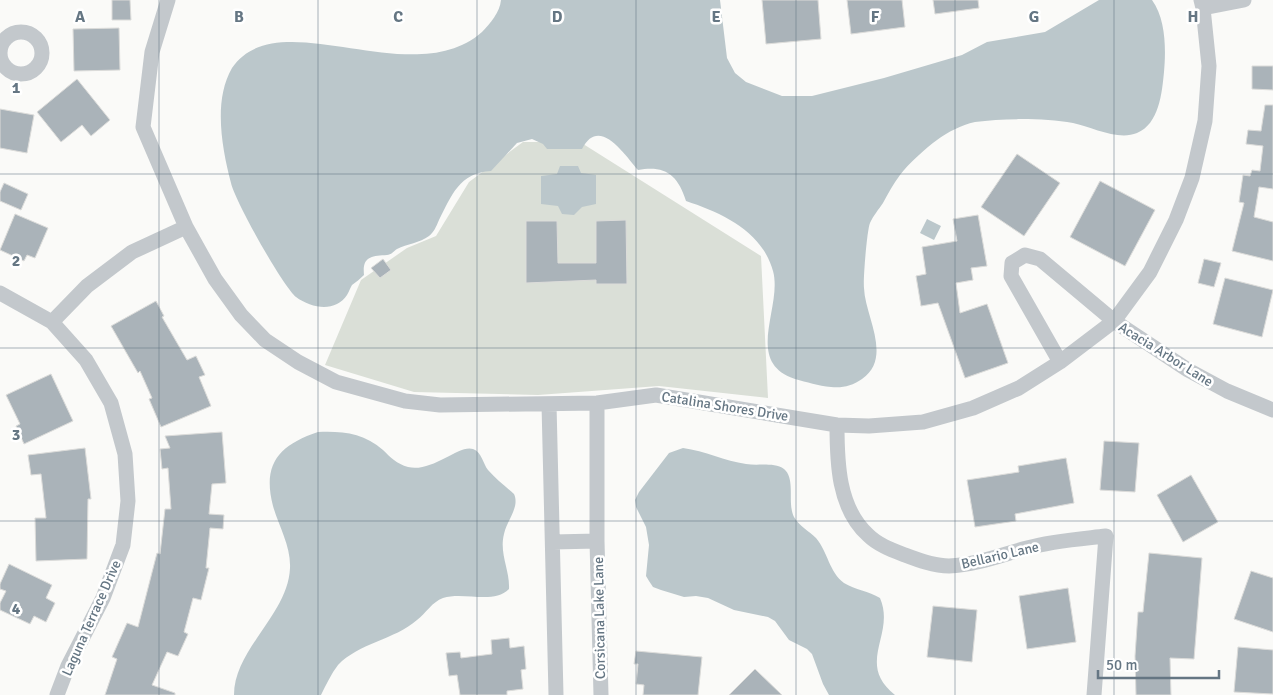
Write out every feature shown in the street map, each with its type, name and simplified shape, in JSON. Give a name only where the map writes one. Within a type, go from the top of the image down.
[{"type":"street","name":"Catalina Shores Drive","points":[[168,0],[152,52],[143,127],[186,227],[215,279],[247,322],[265,340],[298,362],[336,382],[404,401],[440,405],[598,403],[656,395],[837,425],[870,426],[923,422],[973,408],[1019,388],[1060,362],[1114,321],[1150,272],[1176,220],[1192,178],[1205,121],[1209,66],[1202,4]]},
{"type":"street","points":[[1202,4],[1244,0]]},
{"type":"street","points":[[52,322],[87,286],[132,252],[186,227]]},
{"type":"street","name":"Acacia Arbor Lane","points":[[1060,362],[1016,288],[1011,276],[1012,263],[1025,254],[1040,259],[1114,321],[1188,370],[1227,391],[1273,410]]},
{"type":"street","name":"Laguna Terrace Drive","points":[[0,293],[52,322],[86,360],[111,403],[125,454],[128,501],[123,545],[103,598],[68,666],[58,695]]},
{"type":"street","name":"Corsicana Lake Lane","points":[[598,403],[601,695]]},
{"type":"street","points":[[549,404],[556,695]]},
{"type":"street","name":"Bellario Lane","points":[[837,425],[837,464],[852,514],[868,536],[888,549],[919,560],[948,566],[982,561],[1029,547],[1106,536],[1094,695]]},
{"type":"street","name":"Corsicana Lake Lane","points":[[553,542],[598,540]]},
{"type":"shaded area","points":[[501,0],[720,0],[727,58],[735,73],[746,82],[782,96],[812,96],[884,78],[962,55],[987,42],[1045,32],[1099,0],[1152,0],[1160,16],[1164,35],[1163,80],[1155,115],[1144,129],[1137,133],[1130,135],[1113,134],[1073,123],[1037,119],[975,122],[946,134],[912,161],[897,178],[870,223],[864,288],[877,348],[876,360],[871,370],[862,379],[847,386],[817,385],[795,379],[780,371],[771,360],[768,347],[768,332],[775,285],[773,271],[768,257],[760,245],[750,234],[726,218],[686,201],[679,184],[669,174],[656,169],[638,170],[612,141],[604,137],[596,136],[589,140],[582,149],[547,149],[543,144],[532,139],[517,143],[491,171],[471,176],[458,187],[448,202],[435,229],[429,236],[397,249],[390,254],[369,258],[365,264],[364,275],[352,285],[345,298],[340,302],[331,306],[321,307],[296,297],[280,277],[270,260],[241,207],[231,183],[222,140],[221,110],[226,81],[232,68],[253,49],[281,42],[313,43],[384,53],[420,54],[453,49],[482,32],[497,13]]},
{"type":"shaded area","points":[[523,142],[580,142],[761,256],[768,398],[659,386],[538,395],[414,392],[325,365],[361,280],[407,248],[436,236],[469,182]]},
{"type":"shaded area","points":[[560,166],[578,166],[581,173],[596,175],[596,204],[582,207],[574,215],[562,214],[558,206],[541,204],[541,176],[557,174]]},
{"type":"shaded area","points":[[927,219],[941,226],[934,240],[920,233]]},
{"type":"shaded area","points":[[318,432],[352,434],[368,440],[376,444],[391,458],[408,467],[426,466],[467,449],[476,451],[488,470],[514,494],[514,509],[503,541],[509,589],[495,596],[451,596],[439,600],[408,627],[366,646],[346,658],[335,668],[321,695],[234,695],[236,678],[242,662],[280,601],[287,585],[290,568],[287,544],[273,506],[270,491],[272,468],[284,450],[304,437]]},
{"type":"shaded area","points":[[683,448],[738,463],[780,467],[788,473],[794,517],[816,538],[835,573],[844,583],[880,598],[884,611],[878,648],[878,672],[884,683],[895,695],[829,695],[812,654],[807,649],[789,640],[775,621],[768,617],[734,610],[708,598],[684,597],[653,587],[646,576],[649,545],[646,527],[636,507],[635,500],[669,453]]},
{"type":"building","points":[[112,0],[130,0],[131,20],[112,20]]},
{"type":"building","points":[[762,0],[818,0],[821,39],[766,44]]},
{"type":"building","points":[[847,0],[902,0],[905,27],[851,34]]},
{"type":"building","points":[[933,0],[978,0],[979,8],[935,14]]},
{"type":"building","points":[[119,28],[120,70],[74,71],[73,29]]},
{"type":"building","points":[[1252,66],[1273,66],[1273,90],[1252,89]]},
{"type":"building","points":[[77,79],[110,120],[91,136],[82,125],[61,142],[37,112]]},
{"type":"building","points":[[1265,105],[1273,105],[1273,189],[1259,187],[1254,217],[1273,222],[1273,261],[1232,251],[1244,203],[1239,202],[1243,175],[1250,176],[1252,170],[1260,171],[1263,146],[1246,144],[1248,130],[1261,131]]},
{"type":"building","points":[[0,109],[34,115],[27,153],[0,148]]},
{"type":"building","points":[[1017,154],[1060,183],[1024,236],[981,207]]},
{"type":"building","points":[[1100,181],[1155,210],[1125,266],[1070,237]]},
{"type":"building","points":[[4,183],[28,194],[21,210],[0,201],[0,192]]},
{"type":"building","points":[[15,214],[48,228],[35,258],[27,255],[24,261],[0,250]]},
{"type":"building","points":[[978,215],[987,266],[971,268],[973,280],[956,283],[960,313],[987,304],[1008,363],[965,378],[938,303],[921,306],[916,276],[926,274],[922,247],[957,241],[953,219]]},
{"type":"building","points":[[626,220],[627,284],[596,284],[596,280],[526,283],[526,221],[557,221],[558,263],[596,263],[596,221]]},
{"type":"building","points":[[383,259],[391,270],[380,278],[371,268]]},
{"type":"building","points":[[1204,259],[1221,263],[1214,287],[1198,283]]},
{"type":"building","points":[[1225,278],[1273,290],[1262,337],[1213,324]]},
{"type":"building","points":[[156,301],[164,316],[162,317],[187,360],[196,356],[205,375],[199,377],[211,406],[161,427],[149,399],[152,398],[140,371],[138,373],[111,326]]},
{"type":"building","points":[[51,374],[73,421],[24,444],[16,426],[20,424],[6,395]]},
{"type":"building","points":[[222,432],[226,483],[212,484],[209,514],[224,515],[223,529],[210,528],[206,568],[209,568],[201,600],[193,598],[184,632],[188,634],[178,656],[167,652],[152,685],[175,693],[175,695],[105,695],[117,659],[112,657],[127,623],[138,627],[157,553],[160,554],[165,509],[171,509],[168,468],[162,469],[160,449],[170,448],[165,436]]},
{"type":"building","points":[[1104,441],[1139,443],[1135,492],[1100,490]]},
{"type":"building","points":[[85,448],[91,499],[88,499],[87,559],[36,561],[35,518],[46,518],[41,474],[31,475],[28,455]]},
{"type":"building","points":[[1066,458],[1074,503],[1015,514],[1016,521],[975,527],[967,480],[1019,472],[1018,466]]},
{"type":"building","points":[[1191,475],[1218,522],[1183,542],[1157,495]]},
{"type":"building","points":[[1149,553],[1202,558],[1194,659],[1170,658],[1171,695],[1136,695],[1135,656],[1138,612],[1143,612]]},
{"type":"building","points":[[9,564],[52,585],[46,598],[55,603],[46,622],[34,616],[30,624],[0,610],[0,603],[6,591],[0,589],[0,584]]},
{"type":"building","points":[[1251,571],[1273,578],[1273,632],[1234,619]]},
{"type":"building","points":[[1068,588],[1076,642],[1027,649],[1019,596]]},
{"type":"building","points":[[933,606],[977,610],[972,662],[927,657]]},
{"type":"building","points":[[509,638],[510,648],[524,646],[526,669],[521,670],[523,689],[507,691],[507,695],[460,695],[457,675],[449,676],[446,653],[460,652],[461,658],[492,654],[491,640]]},
{"type":"building","points":[[1238,647],[1273,650],[1273,694],[1234,692]]},
{"type":"building","points":[[636,651],[702,657],[698,695],[643,695],[644,685],[636,684],[638,664],[634,664]]},
{"type":"building","points":[[755,669],[782,695],[729,695]]}]
